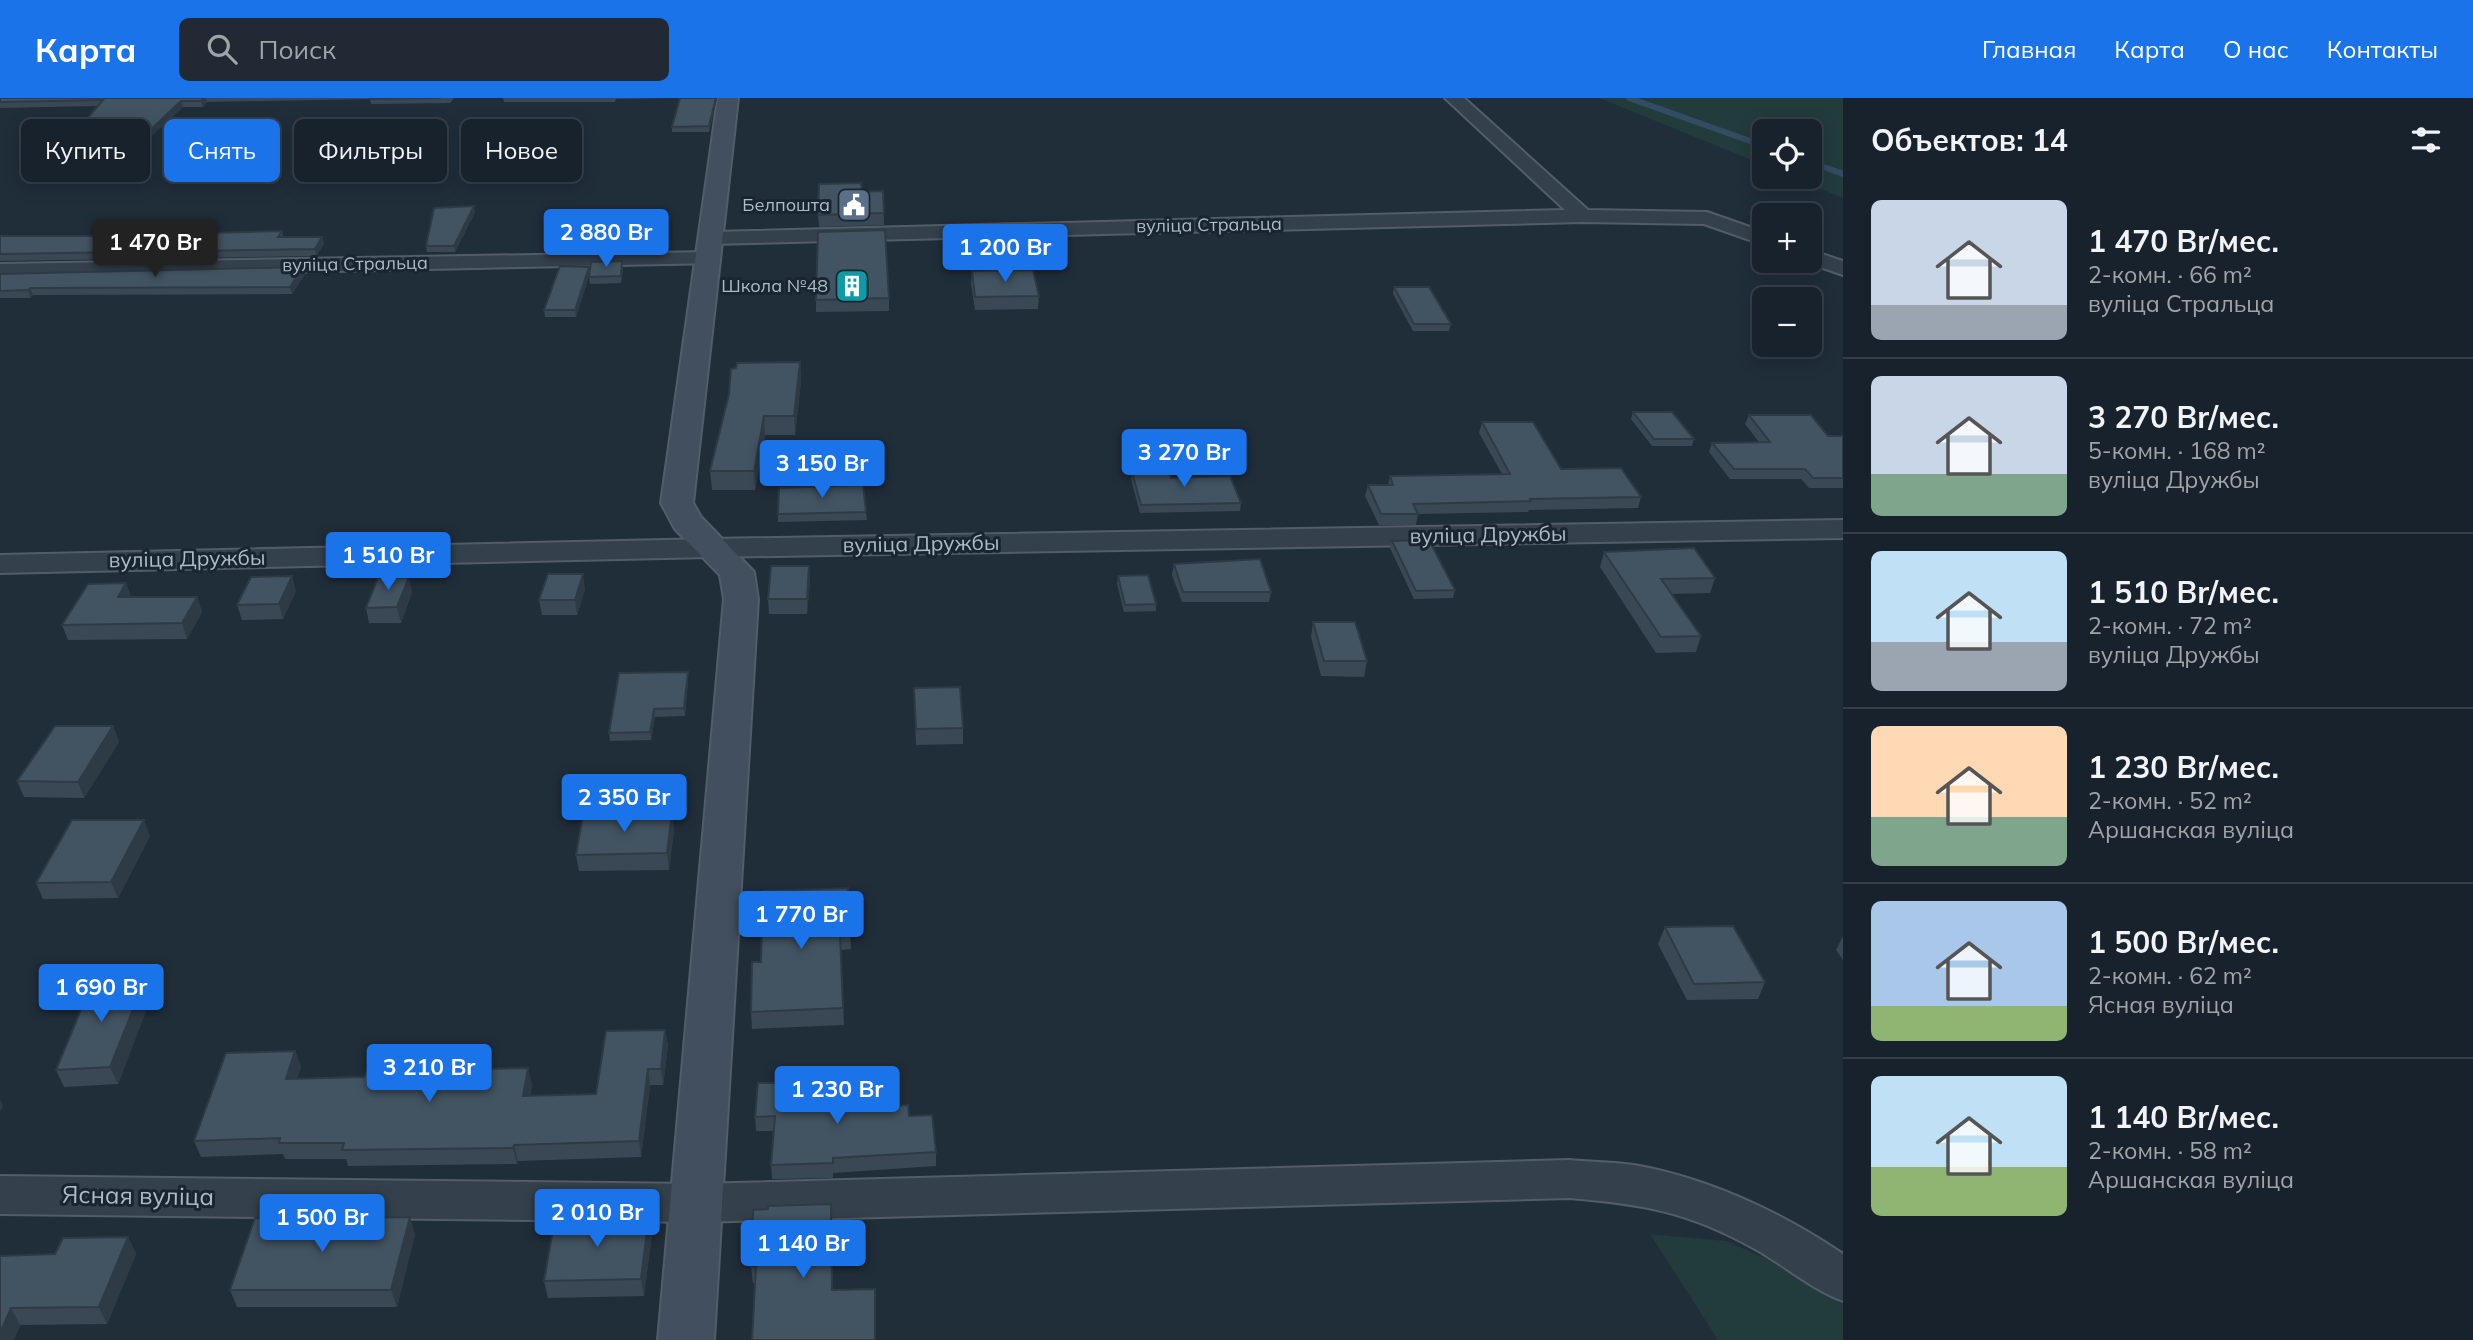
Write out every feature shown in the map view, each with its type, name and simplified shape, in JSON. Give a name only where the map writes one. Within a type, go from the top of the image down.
[{"type":"street","points":[[686,1340],[741,599],[737,572],[710,548],[687,522],[677,503],[728,98]]},
{"type":"street","points":[[1454,98],[1583,216]]},
{"type":"street","name":"вуліца Стральца","points":[[0,271],[1583,216],[1707,218],[1752,235]]},
{"type":"street","points":[[1822,260],[1843,268]]},
{"type":"street","name":"вуліца Дружбы","points":[[0,564],[710,548],[1843,529]]},
{"type":"street","name":"Ясная вуліца","points":[[0,1195],[696,1203],[1595,1181],[1635,1184],[1702,1203],[1766,1232],[1843,1280]]},
{"type":"green space","points":[[1599,98],[1843,98],[1843,198],[1821,189],[1822,119],[1752,119],[1752,160]]},
{"type":"green space","points":[[1650,1234],[1726,1241],[1804,1275],[1843,1299],[1843,1340],[1718,1340]]},
{"type":"building","points":[[0,98],[204,98],[201,101],[181,101],[150,130],[150,119],[87,119],[103,100],[0,102]]},
{"type":"building","points":[[370,98],[441,98],[370,99]]},
{"type":"building","points":[[680,98],[716,98],[709,126],[672,127]]},
{"type":"building","points":[[861,183],[862,192],[883,191],[884,213],[818,215],[819,184]]},
{"type":"building","points":[[474,206],[454,246],[426,246],[434,208]]},
{"type":"building","points":[[626,223],[624,245],[594,245],[597,224]]},
{"type":"building","points":[[885,230],[889,298],[816,300],[818,232]]},
{"type":"building","points":[[282,231],[278,237],[322,237],[315,249],[0,254],[0,236]]},
{"type":"building","points":[[622,261],[621,276],[589,277],[591,262]]},
{"type":"building","points":[[560,266],[589,267],[575,310],[544,310]]},
{"type":"building","points":[[303,267],[290,287],[30,288],[0,291],[0,274]]},
{"type":"building","points":[[1033,270],[1039,296],[975,297],[972,271]]},
{"type":"building","points":[[1394,287],[1429,287],[1451,324],[1414,324]]},
{"type":"building","points":[[800,362],[794,416],[764,416],[754,471],[710,471],[729,394],[731,369],[736,368],[737,363]]},
{"type":"building","points":[[1633,412],[1672,412],[1694,439],[1654,439]]},
{"type":"building","points":[[1749,415],[1811,415],[1828,436],[1843,436],[1843,478],[1813,478],[1805,469],[1734,469],[1712,443],[1770,442]]},
{"type":"building","points":[[1482,422],[1533,422],[1561,469],[1621,468],[1641,497],[1413,504],[1418,514],[1381,514],[1368,485],[1393,485],[1390,476],[1510,474]]},
{"type":"building","points":[[1169,471],[1171,478],[1230,476],[1241,503],[1141,505],[1132,472]]},
{"type":"building","points":[[863,485],[866,512],[778,514],[779,488]]},
{"type":"building","points":[[1429,540],[1455,590],[1416,591],[1392,541]]},
{"type":"building","points":[[1694,548],[1715,578],[1661,579],[1701,636],[1661,637],[1604,552]]},
{"type":"building","points":[[1260,559],[1271,592],[1183,592],[1174,564]]},
{"type":"building","points":[[771,566],[809,566],[807,599],[768,599]]},
{"type":"building","points":[[548,574],[583,574],[575,600],[539,600]]},
{"type":"building","points":[[1148,575],[1156,604],[1125,605],[1118,576]]},
{"type":"building","points":[[292,576],[279,604],[237,605],[251,577]]},
{"type":"building","points":[[409,577],[397,607],[366,608],[378,578]]},
{"type":"building","points":[[126,583],[118,597],[197,597],[182,623],[62,625],[88,584]]},
{"type":"building","points":[[1313,622],[1355,622],[1367,661],[1324,661]]},
{"type":"building","points":[[688,672],[684,708],[654,709],[650,732],[609,733],[619,673]]},
{"type":"building","points":[[960,687],[963,728],[916,729],[914,688]]},
{"type":"building","points":[[55,726],[113,726],[78,782],[17,781]]},
{"type":"building","points":[[672,813],[667,853],[576,855],[583,815]]},
{"type":"building","points":[[72,820],[144,820],[111,882],[36,883]]},
{"type":"building","points":[[848,888],[850,933],[840,933],[843,1008],[751,1012],[752,962],[761,962],[763,891]]},
{"type":"building","points":[[1733,926],[1765,982],[1694,984],[1665,927]]},
{"type":"building","points":[[145,979],[110,1067],[56,1070],[93,981]]},
{"type":"building","points":[[665,1030],[661,1069],[648,1069],[639,1141],[514,1145],[513,1148],[342,1150],[344,1143],[279,1143],[280,1138],[194,1141],[226,1053],[295,1051],[286,1079],[364,1077],[366,1072],[528,1068],[523,1096],[596,1094],[606,1031]]},
{"type":"building","points":[[758,1083],[844,1083],[842,1109],[908,1105],[909,1116],[932,1115],[936,1152],[833,1158],[833,1163],[771,1165],[775,1116],[755,1117]]},
{"type":"building","points":[[831,1204],[832,1290],[875,1289],[875,1340],[752,1340],[756,1266],[751,1267],[753,1210],[768,1209],[768,1206]]},
{"type":"building","points":[[649,1216],[641,1279],[544,1281],[555,1218]]},
{"type":"building","points":[[410,1217],[391,1290],[230,1290],[255,1218]]},
{"type":"building","points":[[128,1237],[99,1307],[11,1308],[0,1333],[0,1256],[55,1254],[63,1238]]},
{"type":"waterway","points":[[1629,98],[1752,142]]},
{"type":"waterway","points":[[1822,166],[1843,174]]},
{"type":"place","name":"Белпошта","points":[[854,205]]},
{"type":"place","name":"Школа №48","points":[[852,286]]}]
